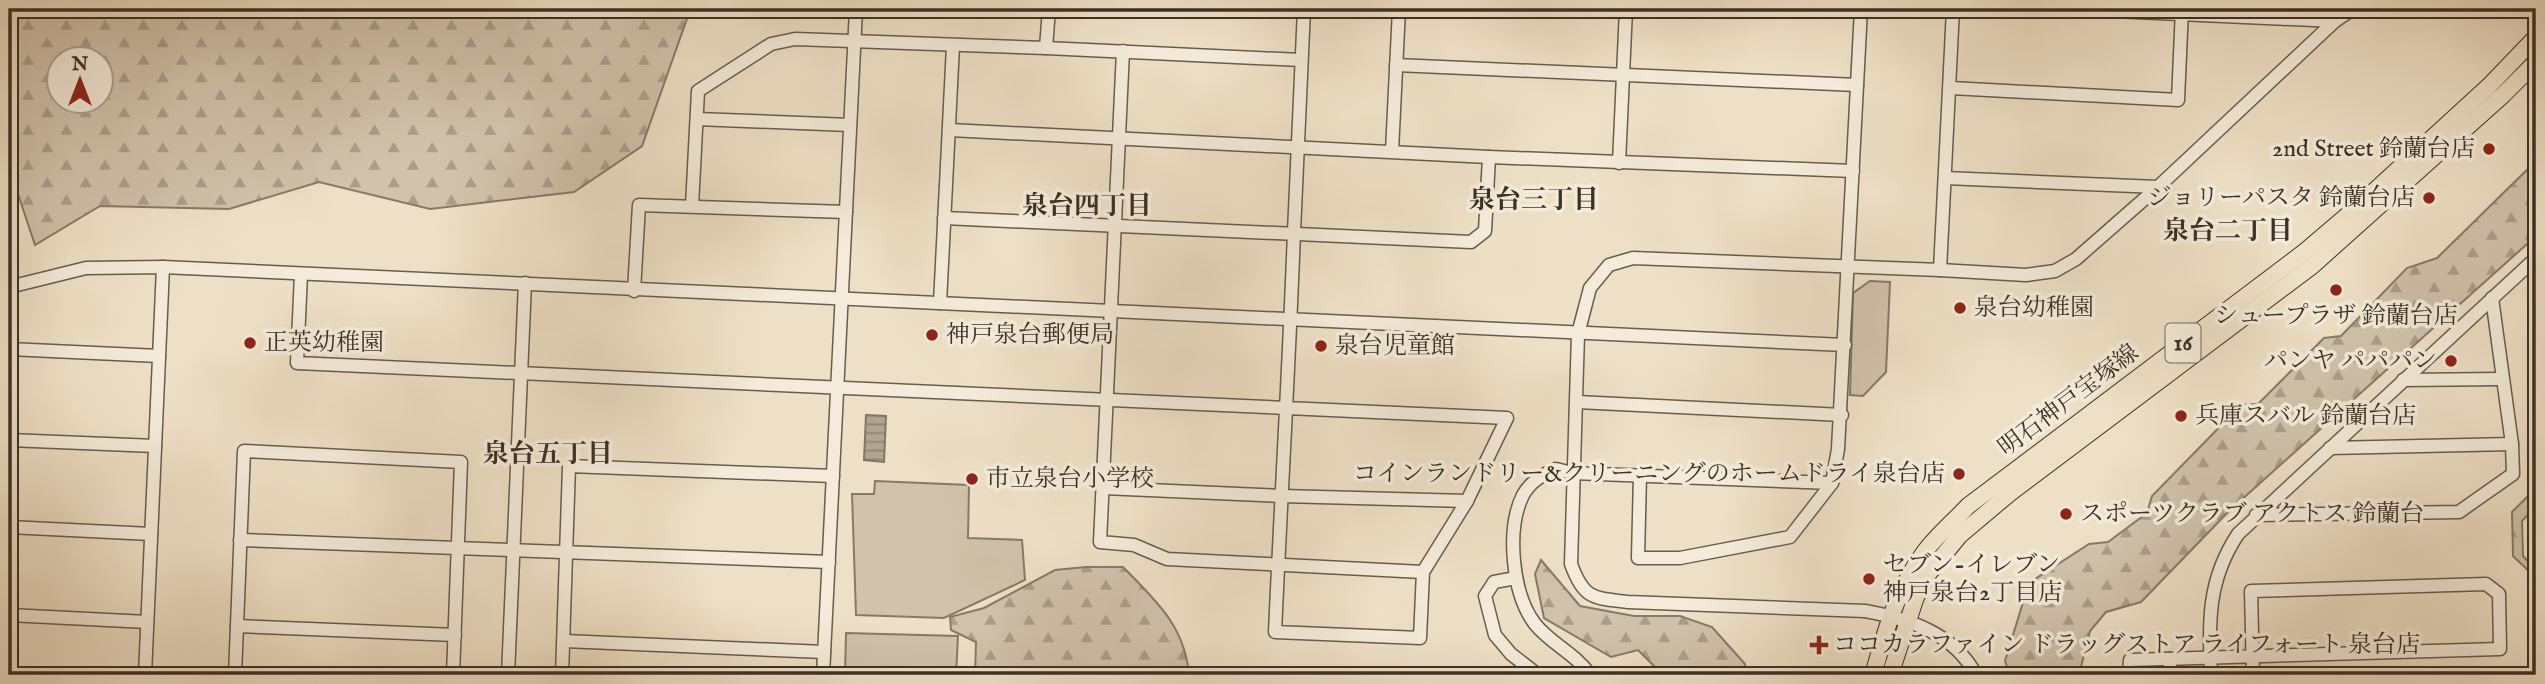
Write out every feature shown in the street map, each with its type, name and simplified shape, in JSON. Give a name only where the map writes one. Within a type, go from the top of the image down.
[{"type":"main road","name":"明石神戸宝塚線","points":[[1873,675],[1890,616],[1906,580],[1924,553],[1968,506],[2303,253],[2470,104],[2536,37]]},
{"type":"main road","name":"明石神戸宝塚線","points":[[1890,675],[1907,620],[1928,575],[1959,535],[2010,493],[2312,266],[2503,95],[2536,62]]},
{"type":"street","points":[[823,675],[856,9]]},
{"type":"street","points":[[1046,48],[1049,9]]},
{"type":"street","points":[[301,274],[297,363],[520,372],[837,388],[1286,407],[1507,418],[1467,500],[1423,572],[1420,638],[1275,632],[1282,496],[1286,407],[1298,147],[1301,60],[1304,9]]},
{"type":"street","points":[[1392,151],[1399,9]]},
{"type":"street","points":[[1619,163],[1626,9]]},
{"type":"street","points":[[1640,475],[1638,558],[1680,558],[1790,537],[1832,484],[1842,415],[1861,9]]},
{"type":"street","points":[[1940,270],[1953,9]]},
{"type":"street","points":[[2069,9],[2182,11],[2336,21]]},
{"type":"street","points":[[1976,675],[1969,661],[1955,646],[1939,635],[1907,620],[1890,616],[1865,611],[1628,603],[1593,598],[1577,583],[1571,564],[1578,334],[1590,288],[1609,265],[1633,258],[2026,275],[2055,271],[2076,259],[2158,187],[2336,21],[2353,9]]},
{"type":"street","points":[[1951,88],[2178,100],[2182,11]]},
{"type":"street","points":[[692,206],[698,91],[771,44],[795,39],[1301,60]]},
{"type":"street","points":[[940,303],[953,46]]},
{"type":"street","points":[[1123,51],[1100,542],[1135,545],[1167,559],[1423,572]]},
{"type":"street","points":[[1396,65],[1857,85]]},
{"type":"street","points":[[697,119],[850,125]]},
{"type":"street","points":[[950,130],[1619,163],[1853,171]]},
{"type":"street","points":[[944,218],[1471,242],[1485,231],[1489,157]]},
{"type":"street","points":[[1945,178],[2158,187]]},
{"type":"street","points":[[634,290],[639,205],[846,212]]},
{"type":"street","points":[[2211,675],[2210,607],[2216,578],[2227,550],[2238,534],[2536,258]]},
{"type":"street","points":[[9,287],[86,268],[163,267],[1845,345]]},
{"type":"street","points":[[145,675],[163,267]]},
{"type":"street","points":[[508,675],[525,283]]},
{"type":"street","points":[[2256,515],[2459,512],[2513,474],[2512,444],[2492,298]]},
{"type":"street","points":[[9,349],[159,356]]},
{"type":"street","points":[[2403,380],[2502,379]]},
{"type":"street","points":[[1577,402],[1842,415]]},
{"type":"street","points":[[9,440],[155,446]]},
{"type":"street","points":[[2330,448],[2512,444]]},
{"type":"street","points":[[235,675],[244,451],[461,462],[453,675]]},
{"type":"street","points":[[562,675],[569,466],[833,476]]},
{"type":"street","points":[[1590,675],[1581,662],[1537,627],[1526,611],[1516,578],[1513,548],[1516,520],[1523,495],[1535,479],[1556,469],[1572,473],[1832,484]]},
{"type":"street","points":[[1104,488],[1282,496],[1467,500]]},
{"type":"street","points":[[9,527],[151,534]]},
{"type":"street","points":[[240,540],[829,562]]},
{"type":"street","points":[[1516,578],[1494,582],[1485,596],[1495,635],[1511,654],[1538,675]]},
{"type":"street","points":[[2129,675],[2130,660],[2253,655],[2500,649],[2498,594],[2486,584],[2251,591],[2253,655],[2253,675]]},
{"type":"street","points":[[9,615],[147,622]]},
{"type":"street","points":[[237,626],[455,635]]},
{"type":"street","points":[[564,641],[824,652]]},
{"type":"street","points":[[2170,659],[2170,675]]},
{"type":"green space","points":[[9,9],[700,9],[689,13],[642,146],[574,192],[430,209],[319,182],[229,209],[100,206],[35,245],[12,176],[9,177]]},
{"type":"green space","points":[[2536,161],[2536,236],[2230,510],[2141,602],[2106,612],[2090,631],[2079,675],[2010,675],[2005,661],[2029,583],[2089,544],[2108,542],[2147,513],[2152,496],[2241,405],[2258,404],[2324,338],[2341,336],[2407,268],[2437,258]]},
{"type":"green space","points":[[1870,281],[1890,282],[1886,372],[1863,396],[1850,395],[1853,293]]},
{"type":"green space","points":[[875,481],[969,485],[968,538],[1022,540],[1025,580],[944,618],[856,615],[852,494],[874,494]]},
{"type":"green space","points":[[2536,488],[2536,506],[2522,521],[2523,556],[2536,570],[2536,578],[2513,556],[2512,512]]},
{"type":"green space","points":[[1541,560],[1580,606],[1634,616],[1680,616],[1712,627],[1745,664],[1746,675],[1656,675],[1656,668],[1638,650],[1611,657],[1544,618],[1535,574]]},
{"type":"green space","points":[[1123,567],[1147,591],[1167,615],[1182,642],[1189,675],[975,675],[976,642],[951,630],[950,617],[984,608],[1055,570]]},
{"type":"green space","points":[[846,633],[958,636],[956,675],[845,675]]},
{"type":"shaded area","points":[[866,415],[886,416],[884,462],[864,460]]},
{"type":"place","name":"2nd Street 鈴蘭台店","points":[[2489,149]]},
{"type":"place","name":"ジョリーパスタ 鈴蘭台店","points":[[2429,198]]},
{"type":"place","name":"シュープラザ 鈴蘭台店","points":[[2336,290]]},
{"type":"place","name":"泉台幼稚園","points":[[1960,308]]},
{"type":"place","name":"神戸泉台郵便局","points":[[932,335]]},
{"type":"place","name":"正英幼稚園","points":[[250,343]]},
{"type":"place","name":"泉台児童館","points":[[1321,346]]},
{"type":"place","name":"パンヤ パパパン","points":[[2451,361]]},
{"type":"place","name":"兵庫スバル 鈴蘭台店","points":[[2181,416]]},
{"type":"place","name":"コインランドリー&クリーニングのホームドライ泉台店","points":[[1959,474]]},
{"type":"place","name":"市立泉台小学校","points":[[972,479]]},
{"type":"place","name":"スポーツクラブ アクトス 鈴蘭台","points":[[2066,514]]},
{"type":"place","name":"セブン-イレブン 神戸泉台2丁目店","points":[[1869,579]]},
{"type":"place","name":"ココカラファイン ドラッグストア ライフォート 泉台店","points":[[1819,645]]},
{"type":"district","name":"泉台三丁目","points":[[1534,200]]},
{"type":"district","name":"泉台四丁目","points":[[1087,206]]},
{"type":"district","name":"泉台二丁目","points":[[2228,231]]},
{"type":"district","name":"泉台五丁目","points":[[548,454]]}]
